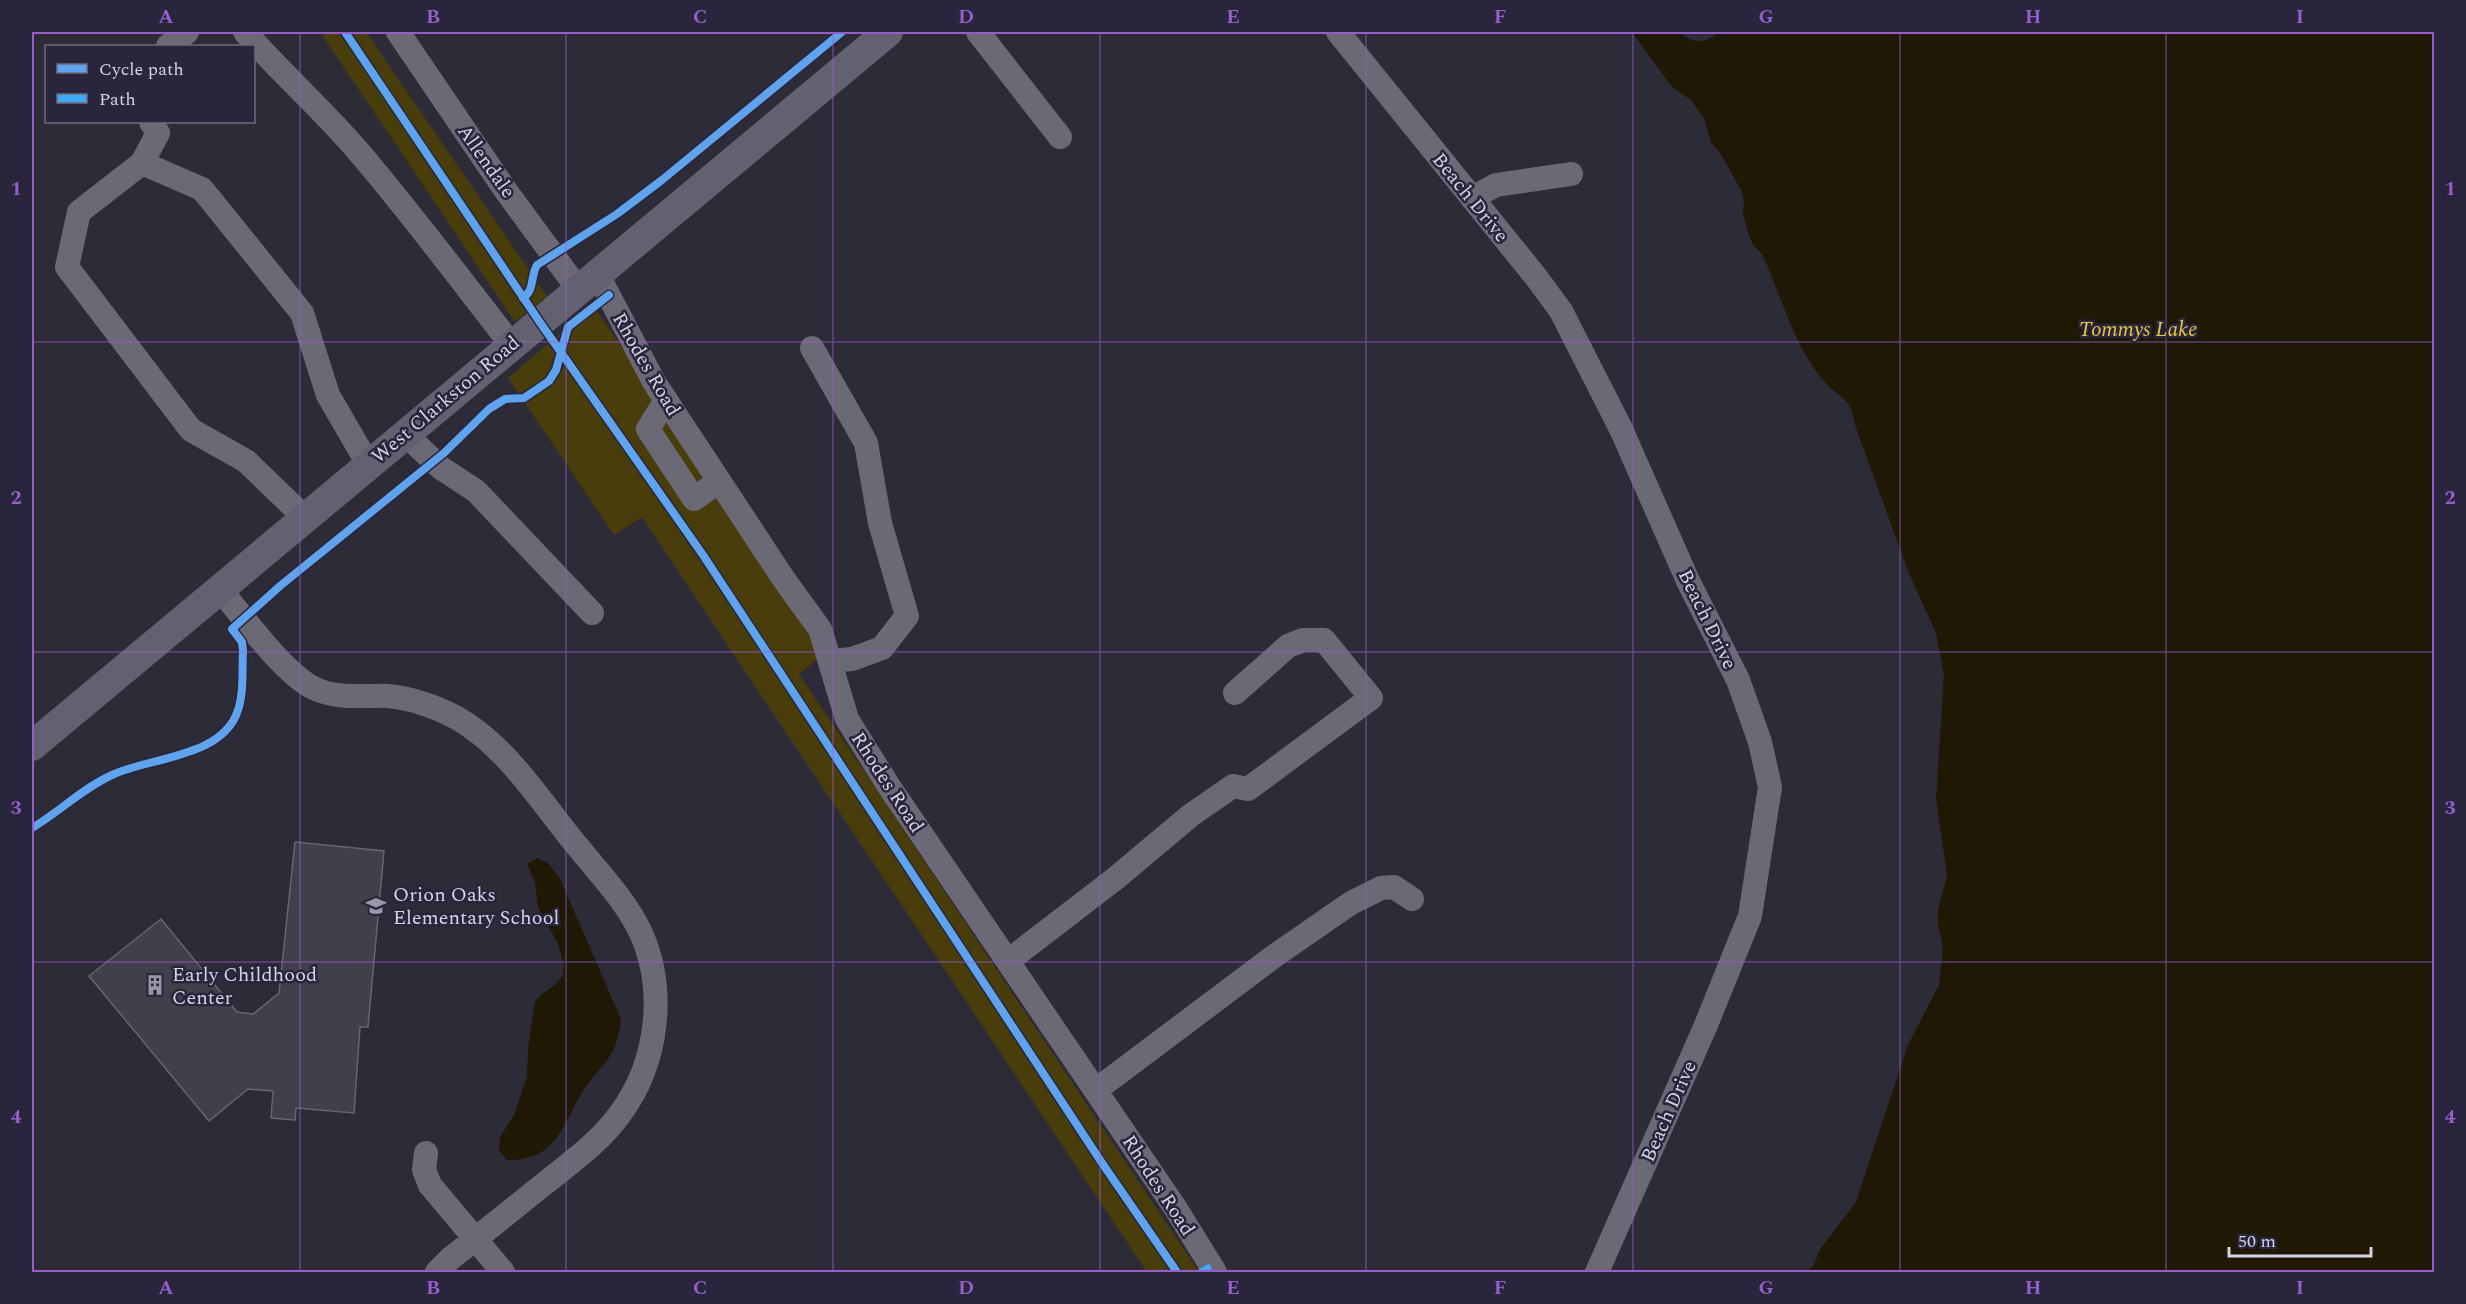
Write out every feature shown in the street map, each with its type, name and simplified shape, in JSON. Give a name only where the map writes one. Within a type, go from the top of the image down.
[{"type":"main road","name":"West Clarkston Road","points":[[32,746],[511,344],[888,32]]},
{"type":"street","points":[[169,45],[187,32]]},
{"type":"street","points":[[245,32],[276,69],[316,104],[358,152],[511,344]]},
{"type":"street","name":"Allendale","points":[[398,32],[506,190],[588,281]]},
{"type":"street","points":[[978,32],[1060,137]]},
{"type":"street","name":"Beach Drive","points":[[1338,32],[1561,311],[1621,429],[1688,581],[1738,680],[1760,742],[1770,787],[1750,916],[1706,1025],[1597,1272]]},
{"type":"street","points":[[152,123],[158,133],[142,163],[79,212],[67,267],[191,430],[246,461],[304,517]]},
{"type":"street","points":[[142,163],[202,189],[302,313],[328,395],[368,464]]},
{"type":"street","points":[[1472,198],[1496,185],[1571,174]]},
{"type":"street","name":"Rhodes Road","points":[[588,281],[785,581],[820,629],[847,719],[888,785],[1176,1209],[1215,1272]]},
{"type":"street","points":[[812,348],[866,443],[880,523],[907,616],[882,648],[852,659],[830,661]]},
{"type":"street","points":[[405,434],[441,468],[476,492],[592,613]]},
{"type":"street","points":[[219,588],[285,667],[308,686],[329,694],[388,696],[431,706],[462,722],[484,738],[504,757],[588,858],[624,904],[640,932],[652,970],[656,1012],[647,1062],[635,1090],[620,1115],[595,1143],[436,1272]]},
{"type":"street","points":[[1008,961],[1116,878],[1191,815],[1233,786],[1248,789],[1371,698],[1324,640],[1303,640],[1288,646],[1235,693]]},
{"type":"street","points":[[1096,1090],[1256,970],[1351,903],[1381,888],[1394,887],[1412,899]]},
{"type":"street","points":[[426,1153],[425,1178],[503,1272]]},
{"type":"shaded area","points":[[320,32],[366,32],[547,296],[515,322]]},
{"type":"shaded area","points":[[593,305],[826,652],[799,674],[1199,1272],[1147,1272],[642,517],[614,535],[508,378]]},
{"type":"water","name":"Tommys Lake","points":[[1632,32],[1680,32],[1689,39],[1699,41],[1709,39],[1718,32],[2434,32],[2434,1272],[1806,1272],[1813,1266],[1821,1248],[1856,1202],[1908,1045],[1939,985],[1943,948],[1938,925],[1938,911],[1947,875],[1936,799],[1944,675],[1936,633],[1908,571],[1855,425],[1851,408],[1814,368],[1796,337],[1762,254],[1753,245],[1749,236],[1743,214],[1742,192],[1722,156],[1711,142],[1704,118],[1691,100],[1672,87]]},
{"type":"water","points":[[537,858],[548,863],[560,879],[621,1019],[616,1044],[608,1060],[583,1091],[556,1139],[537,1154],[524,1159],[507,1160],[499,1150],[500,1137],[514,1115],[527,1077],[528,1048],[535,1002],[556,984],[563,975],[564,966],[558,944],[538,907],[535,882],[527,864]]},
{"type":"building","name":"Early Childhood Center","points":[[295,842],[384,851],[368,1027],[360,1027],[354,1113],[296,1108],[295,1120],[271,1118],[273,1091],[248,1089],[209,1121],[89,976],[161,919],[237,1012],[253,1014],[279,993]]},
{"type":"marked path","points":[[1200,1272],[1211,1266]]},
{"type":"cycle path","points":[[345,32],[539,321],[703,555],[1102,1163],[1177,1272]]},
{"type":"cycle path","points":[[523,298],[531,287],[537,265],[617,214],[662,180],[842,32]]},
{"type":"cycle path","points":[[32,828],[112,775],[202,747],[217,738],[230,726],[238,710],[241,696],[243,650],[242,642],[232,629],[280,586],[444,453],[489,409],[505,399],[524,398],[549,381],[556,370],[568,327],[609,295]]},
{"type":"place","name":"Orion Oaks Elementary School","points":[[376,906]]},
{"type":"place","name":"Early Childhood Center","points":[[155,985]]}]
